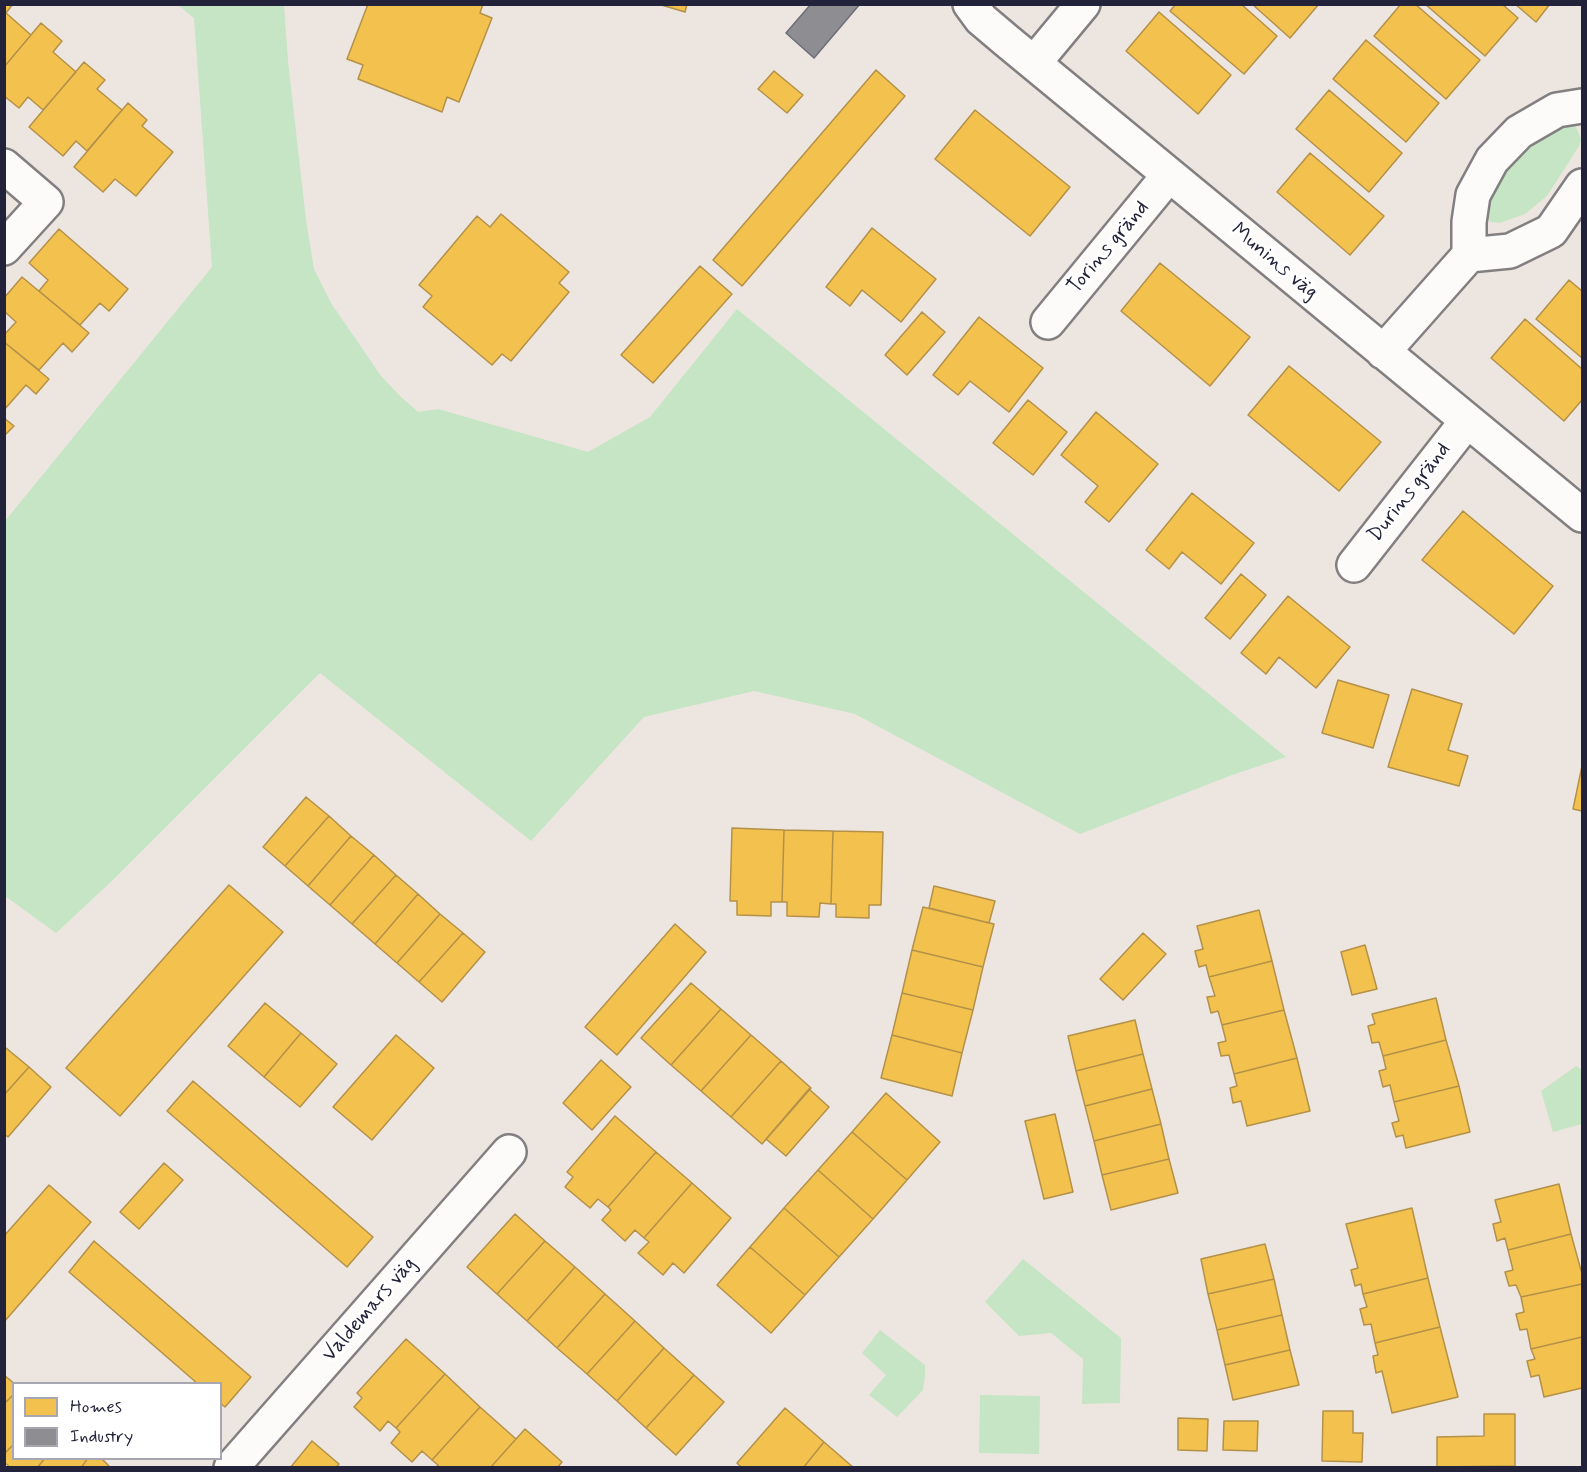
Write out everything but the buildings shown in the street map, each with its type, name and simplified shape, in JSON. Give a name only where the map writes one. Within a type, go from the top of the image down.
[{"type":"street","name":"Munins väg","points":[[970,4],[981,19],[1582,515]]},
{"type":"street","points":[[1034,63],[1083,4]]},
{"type":"street","points":[[1383,352],[1469,255],[1469,222],[1473,195],[1492,160],[1519,132],[1557,110],[1582,106]]},
{"type":"street","points":[[4,166],[46,202],[4,248]]},
{"type":"street","name":"Torins gränd","points":[[1048,322],[1169,175]]},
{"type":"street","points":[[1469,255],[1510,251],[1551,231],[1582,186]]},
{"type":"street","name":"Durins gränd","points":[[1354,565],[1467,421]]},
{"type":"street","name":"Valdemars väg","points":[[231,1467],[509,1152]]},
{"type":"green space","points":[[178,5],[284,5],[306,220],[314,269],[331,303],[381,376],[418,412],[438,409],[588,452],[650,417],[737,309],[1286,757],[1232,775],[1080,834],[855,714],[754,691],[644,717],[531,841],[320,673],[113,880],[56,933],[5,896],[5,521],[212,267],[194,18]]},
{"type":"green space","points":[[1561,124],[1576,127],[1581,139],[1579,146],[1547,196],[1525,214],[1500,223],[1491,222],[1487,209],[1497,185],[1511,165]]},
{"type":"green space","points":[[1576,1066],[1582,1070],[1582,1124],[1553,1132],[1541,1091]]},
{"type":"green space","points":[[1023,1259],[1121,1338],[1120,1403],[1082,1404],[1083,1359],[1051,1333],[1019,1336],[985,1302]]},
{"type":"green space","points":[[880,1330],[925,1365],[923,1390],[897,1417],[869,1395],[886,1375],[862,1353]]},
{"type":"green space","points":[[980,1395],[1040,1396],[1039,1454],[979,1453]]}]
